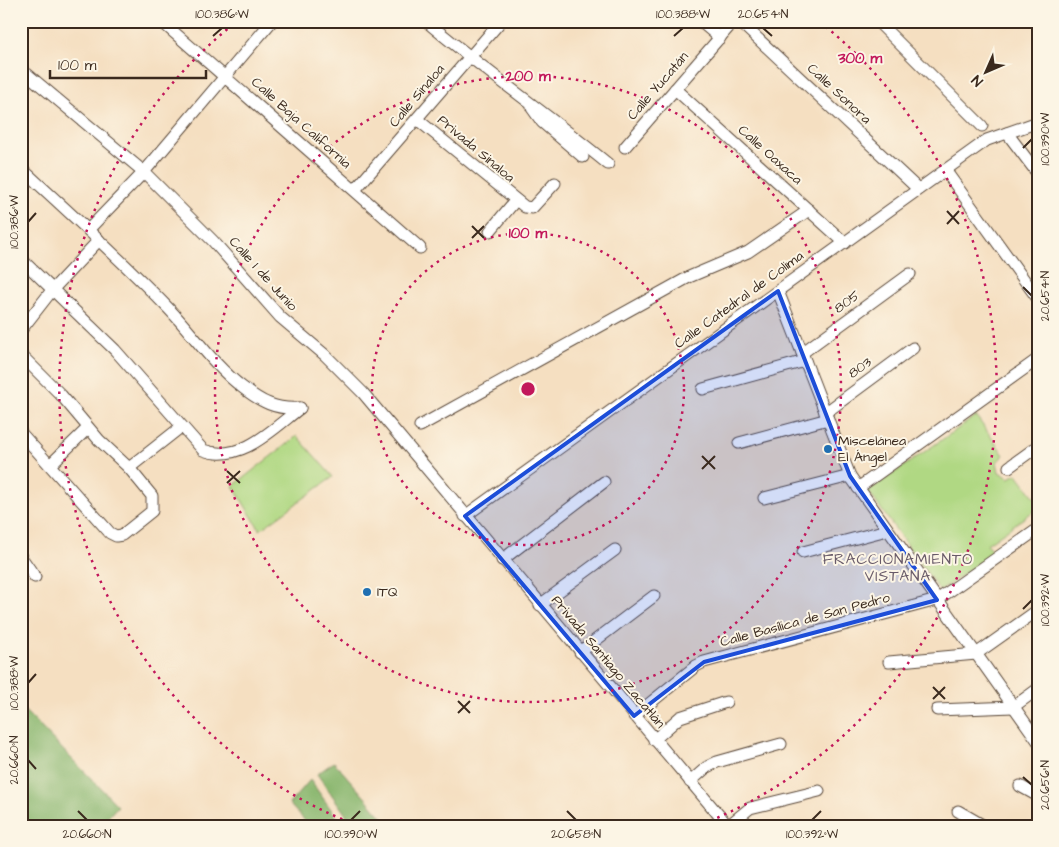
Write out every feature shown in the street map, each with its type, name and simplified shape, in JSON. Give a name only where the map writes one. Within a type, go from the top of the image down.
[{"type":"street","name":"Calle Baja California","points":[[161,21],[420,248]]},
{"type":"street","points":[[89,229],[144,172],[227,77],[272,21]]},
{"type":"street","points":[[426,21],[469,58],[549,116],[608,164]]},
{"type":"street","name":"Calle Sinaloa","points":[[354,190],[418,120],[501,21]]},
{"type":"street","points":[[700,21],[720,38]]},
{"type":"street","name":"Calle Yucatán","points":[[625,147],[734,21]]},
{"type":"street","name":"Calle Sonora","points":[[739,21],[918,189]]},
{"type":"street","points":[[878,21],[982,126]]},
{"type":"street","name":"Calle 1 de Junio","points":[[21,69],[144,172],[213,240],[280,317],[324,355],[363,393],[465,516]]},
{"type":"street","name":"Calle Oaxaca","points":[[675,90],[845,242]]},
{"type":"street","points":[[528,102],[542,122],[583,157]]},
{"type":"street","name":"Privada Sinaloa","points":[[418,120],[525,208],[532,208],[555,183]]},
{"type":"street","name":"Calle Catedral de Colima","points":[[465,516],[992,137],[1038,122]]},
{"type":"street","points":[[1008,133],[1038,174]]},
{"type":"street","points":[[21,168],[89,229],[171,311],[206,352],[242,387],[264,402],[283,410],[300,408],[259,440],[230,454],[214,454],[203,450],[181,427],[145,381],[21,259]]},
{"type":"street","points":[[945,170],[1038,299]]},
{"type":"street","name":"Privada Sinaloa","points":[[490,231],[515,201]]},
{"type":"street","points":[[420,426],[689,277],[748,252],[809,210]]},
{"type":"street","points":[[21,330],[53,289],[99,240]]},
{"type":"street","name":"805","points":[[804,357],[910,274]]},
{"type":"street","points":[[778,291],[850,476],[1038,741]]},
{"type":"street","name":"803","points":[[827,416],[913,348]]},
{"type":"street","points":[[21,355],[60,395],[88,428],[129,468],[152,496],[154,504],[152,511],[130,530],[116,536],[105,528],[51,464],[21,433]]},
{"type":"street","points":[[703,390],[804,357]]},
{"type":"street","points":[[858,488],[1038,359]]},
{"type":"street","points":[[739,443],[827,416]]},
{"type":"street","points":[[129,468],[181,427]]},
{"type":"street","points":[[51,464],[88,428]]},
{"type":"street","points":[[1009,467],[1038,446]]},
{"type":"street","points":[[764,498],[850,476]]},
{"type":"street","points":[[502,560],[604,482]]},
{"type":"street","name":"Privada Santiago Zacatlán","points":[[465,516],[728,826]]},
{"type":"street","name":"Calle Basílica de San Pedro","points":[[634,716],[696,666],[704,662],[937,600],[1038,528]]},
{"type":"street","points":[[803,552],[887,530]]},
{"type":"street","points":[[540,605],[615,550]]},
{"type":"street","points":[[21,557],[35,577]]},
{"type":"street","points":[[580,652],[654,596]]},
{"type":"street","points":[[889,662],[976,654],[1038,610]]},
{"type":"street","points":[[937,710],[1014,707],[1038,690]]},
{"type":"street","points":[[654,740],[680,717],[726,702]]},
{"type":"street","points":[[690,782],[707,767],[717,762],[781,744]]},
{"type":"street","points":[[1020,786],[1038,796]]},
{"type":"street","points":[[728,826],[750,808],[819,791]]},
{"type":"street","points":[[958,812],[984,826]]},
{"type":"highlighted area","points":[[778,291],[850,476],[937,600],[704,662],[634,716],[465,516]]},
{"type":"green space","points":[[976,416],[1004,455],[997,462],[999,472],[1009,478],[1017,474],[1038,502],[1038,508],[987,544],[993,553],[940,591],[868,491]]},
{"type":"green space","points":[[297,436],[333,477],[260,530],[233,486]]},
{"type":"green space","points":[[21,707],[118,806],[99,826],[21,826]]},
{"type":"green space","points":[[334,762],[390,826],[354,826],[317,774]]},
{"type":"green space","points":[[310,780],[343,826],[310,826],[289,804]]},
{"type":"place","name":"Miscelánea El Ángel","points":[[828,449]]},
{"type":"place","name":"ITQ","points":[[367,592]]},
{"type":"district","name":"FRACCIONAMIENTO VISTANA","points":[[898,568]]}]
